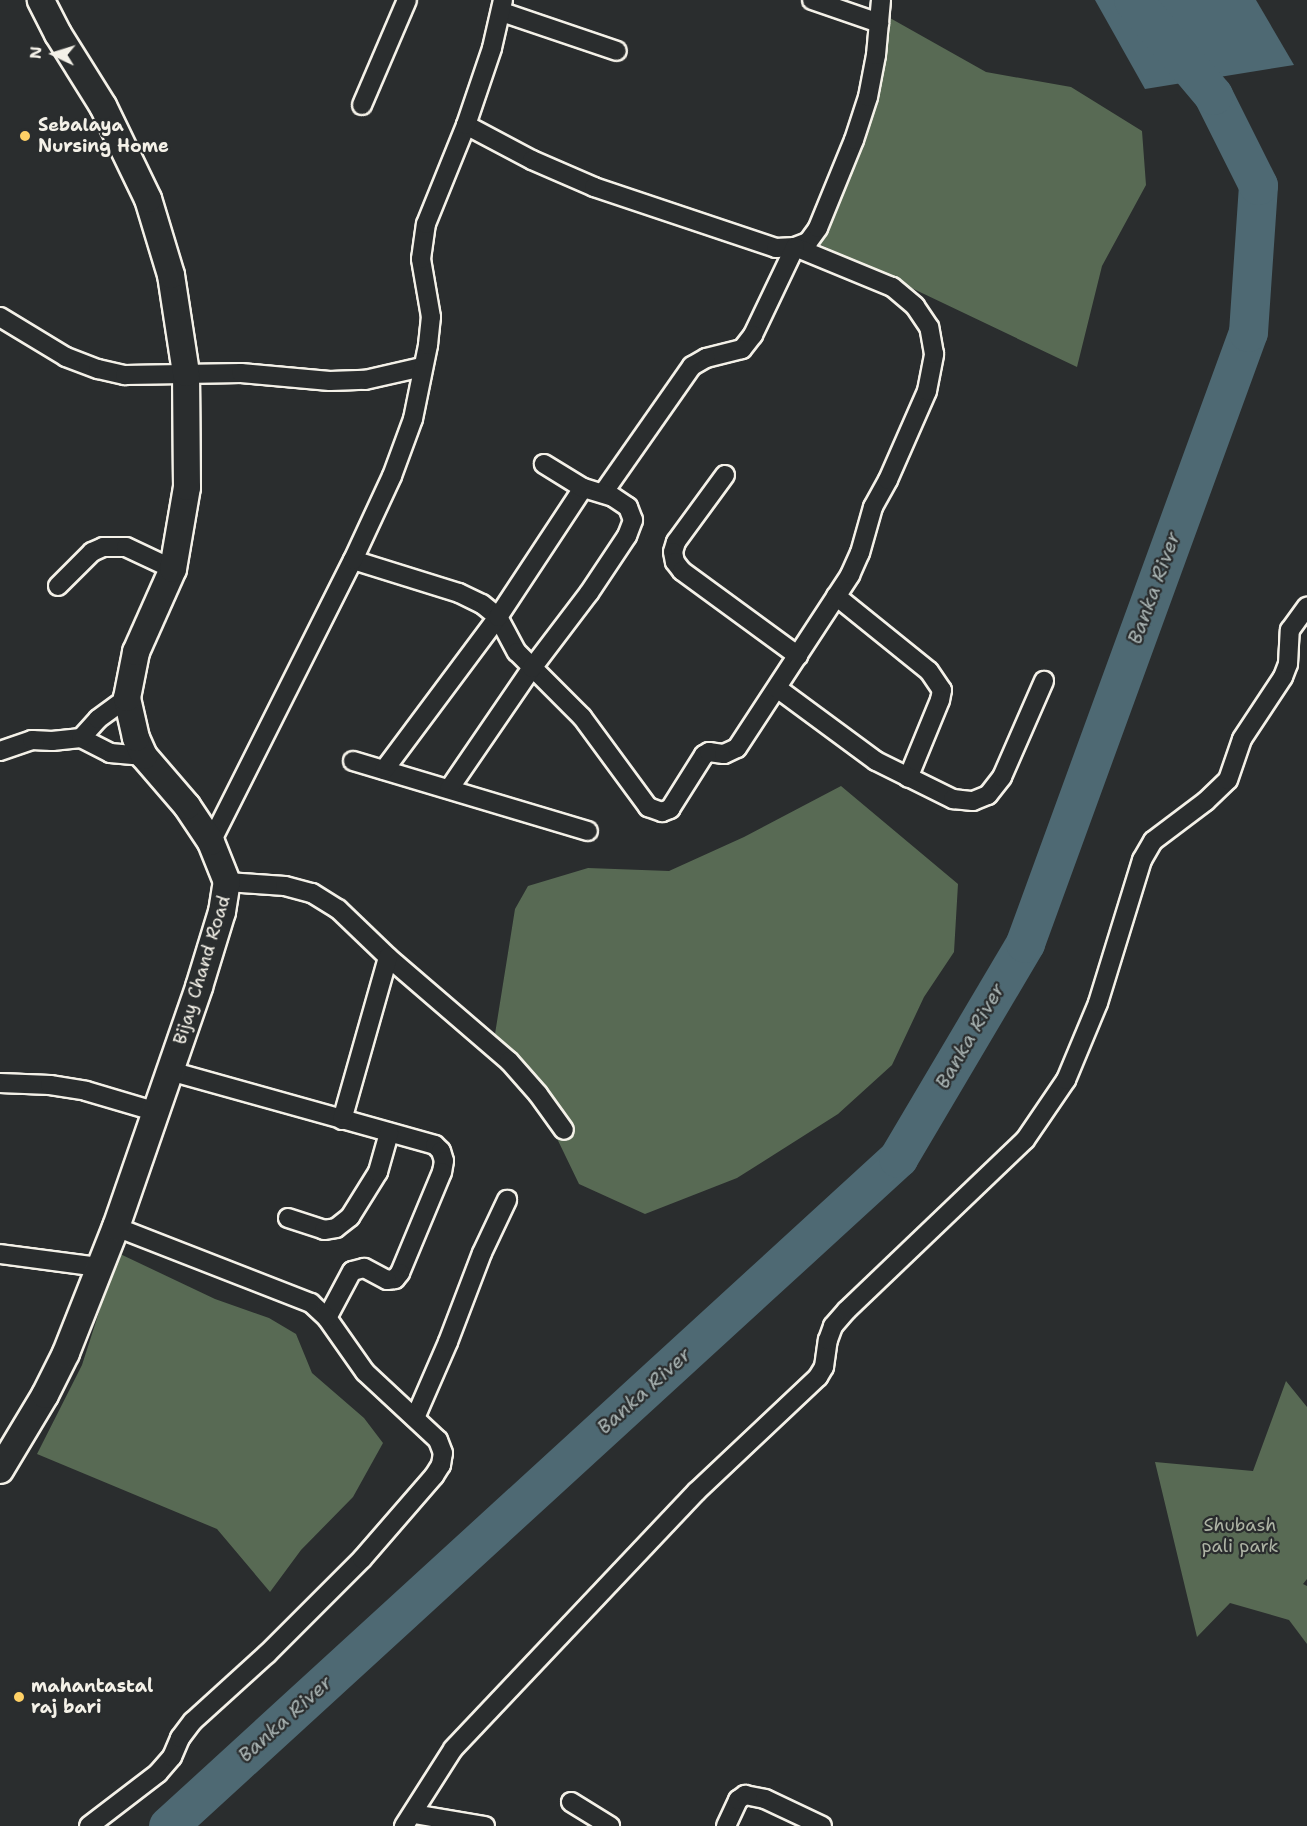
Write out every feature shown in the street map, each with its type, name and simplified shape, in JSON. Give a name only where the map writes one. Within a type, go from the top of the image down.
[{"type":"main road","name":"Bijay Chand Road","points":[[0,1470],[45,1395],[66,1353],[116,1227],[222,912],[227,882],[211,842],[188,806],[144,756],[136,738],[127,698],[136,652],[173,569],[188,487],[186,373],[171,275],[148,199],[103,106],[58,34],[41,0]]},
{"type":"street","points":[[362,105],[407,0]]},
{"type":"street","points":[[812,0],[879,23]]},
{"type":"street","points":[[466,125],[532,160],[604,190],[776,248],[795,247],[808,242],[818,228],[854,140],[868,97],[881,0]]},
{"type":"street","points":[[211,842],[353,560],[392,476],[413,419],[428,345],[431,317],[421,259],[426,224],[466,125],[502,6],[617,51]]},
{"type":"street","points":[[603,493],[692,366],[706,358],[742,349],[753,335],[795,247]]},
{"type":"street","points":[[353,560],[459,593],[482,604],[498,617],[517,652],[582,717],[648,807],[655,812],[663,812],[670,808],[704,755],[709,752],[724,754],[737,748],[836,596],[853,568],[873,507],[919,414],[927,392],[934,354],[929,327],[915,306],[892,287],[795,247]]},
{"type":"street","points":[[0,316],[66,357],[98,369],[125,375],[151,377],[186,373],[242,373],[330,381],[365,380],[422,367]]},
{"type":"street","points":[[449,789],[532,668],[589,593],[627,536],[633,520],[628,507],[603,493],[583,488],[544,464]]},
{"type":"street","points":[[725,475],[676,542],[673,552],[675,562],[682,571],[798,656]]},
{"type":"street","points":[[384,770],[498,617],[583,488]]},
{"type":"street","points":[[58,586],[92,552],[103,547],[126,547],[173,569]]},
{"type":"street","points":[[836,596],[929,671],[942,690],[908,778]]},
{"type":"street","points":[[485,1826],[409,1820],[453,1749],[696,1492],[818,1377],[824,1367],[828,1340],[833,1326],[847,1310],[1025,1140],[1066,1080],[1098,1003],[1142,860],[1153,841],[1206,801],[1228,780],[1242,740],[1283,676],[1287,664],[1290,630],[1307,607]]},
{"type":"street","points":[[777,688],[838,735],[908,778],[953,799],[973,801],[988,795],[1002,777],[1044,681]]},
{"type":"street","points":[[81,738],[98,719],[127,698]]},
{"type":"street","points":[[0,751],[32,740],[52,741],[81,738],[110,753],[144,756]]},
{"type":"street","points":[[353,761],[588,831]]},
{"type":"street","points":[[227,882],[285,886],[312,893],[338,909],[388,957],[509,1061],[538,1094],[564,1130]]},
{"type":"street","points":[[342,1120],[388,957]]},
{"type":"street","points":[[170,1071],[435,1145],[441,1151],[444,1161],[442,1172],[400,1273],[395,1279],[387,1280],[364,1268],[352,1270],[327,1318]]},
{"type":"street","points":[[0,1083],[50,1085],[86,1091],[154,1111]]},
{"type":"street","points":[[288,1218],[324,1230],[336,1228],[350,1217],[378,1172],[389,1134]]},
{"type":"street","points":[[415,1419],[482,1253],[507,1200]]},
{"type":"street","points":[[89,1826],[158,1773],[172,1757],[180,1738],[193,1721],[267,1654],[362,1559],[434,1476],[441,1466],[443,1453],[438,1440],[366,1372],[327,1318],[311,1303],[116,1227]]},
{"type":"street","points":[[0,1254],[99,1268]]},
{"type":"street","points":[[726,1826],[738,1800],[745,1795],[765,1799],[822,1826]]},
{"type":"street","points":[[571,1802],[610,1826]]},
{"type":"green space","points":[[890,18],[986,72],[1071,87],[1142,131],[1146,185],[1102,266],[1077,367],[817,243]]},
{"type":"green space","points":[[841,786],[958,884],[954,952],[924,997],[892,1065],[838,1114],[737,1178],[645,1214],[579,1184],[550,1124],[495,1034],[515,909],[528,886],[588,868],[669,871],[744,837]]},
{"type":"green space","points":[[118,1253],[215,1299],[269,1318],[296,1334],[312,1373],[364,1418],[383,1443],[353,1497],[301,1550],[270,1592],[217,1529],[37,1454],[82,1365]]},
{"type":"green space","name":"Shubash pali park","points":[[1286,1381],[1307,1407],[1307,1579],[1303,1584],[1307,1586],[1307,1644],[1289,1620],[1230,1603],[1197,1637],[1155,1462],[1253,1471]]},
{"type":"water","points":[[1095,0],[1256,0],[1294,65],[1145,89]]},
{"type":"waterway","name":"Banka River","points":[[168,1826],[898,1158],[1025,943],[1248,332],[1258,185],[1213,95],[1133,0]]},
{"type":"place","name":"Sebalaya Nursing Home","points":[[25,136]]},
{"type":"place","name":"mahantastal raj bari","points":[[19,1697]]}]
